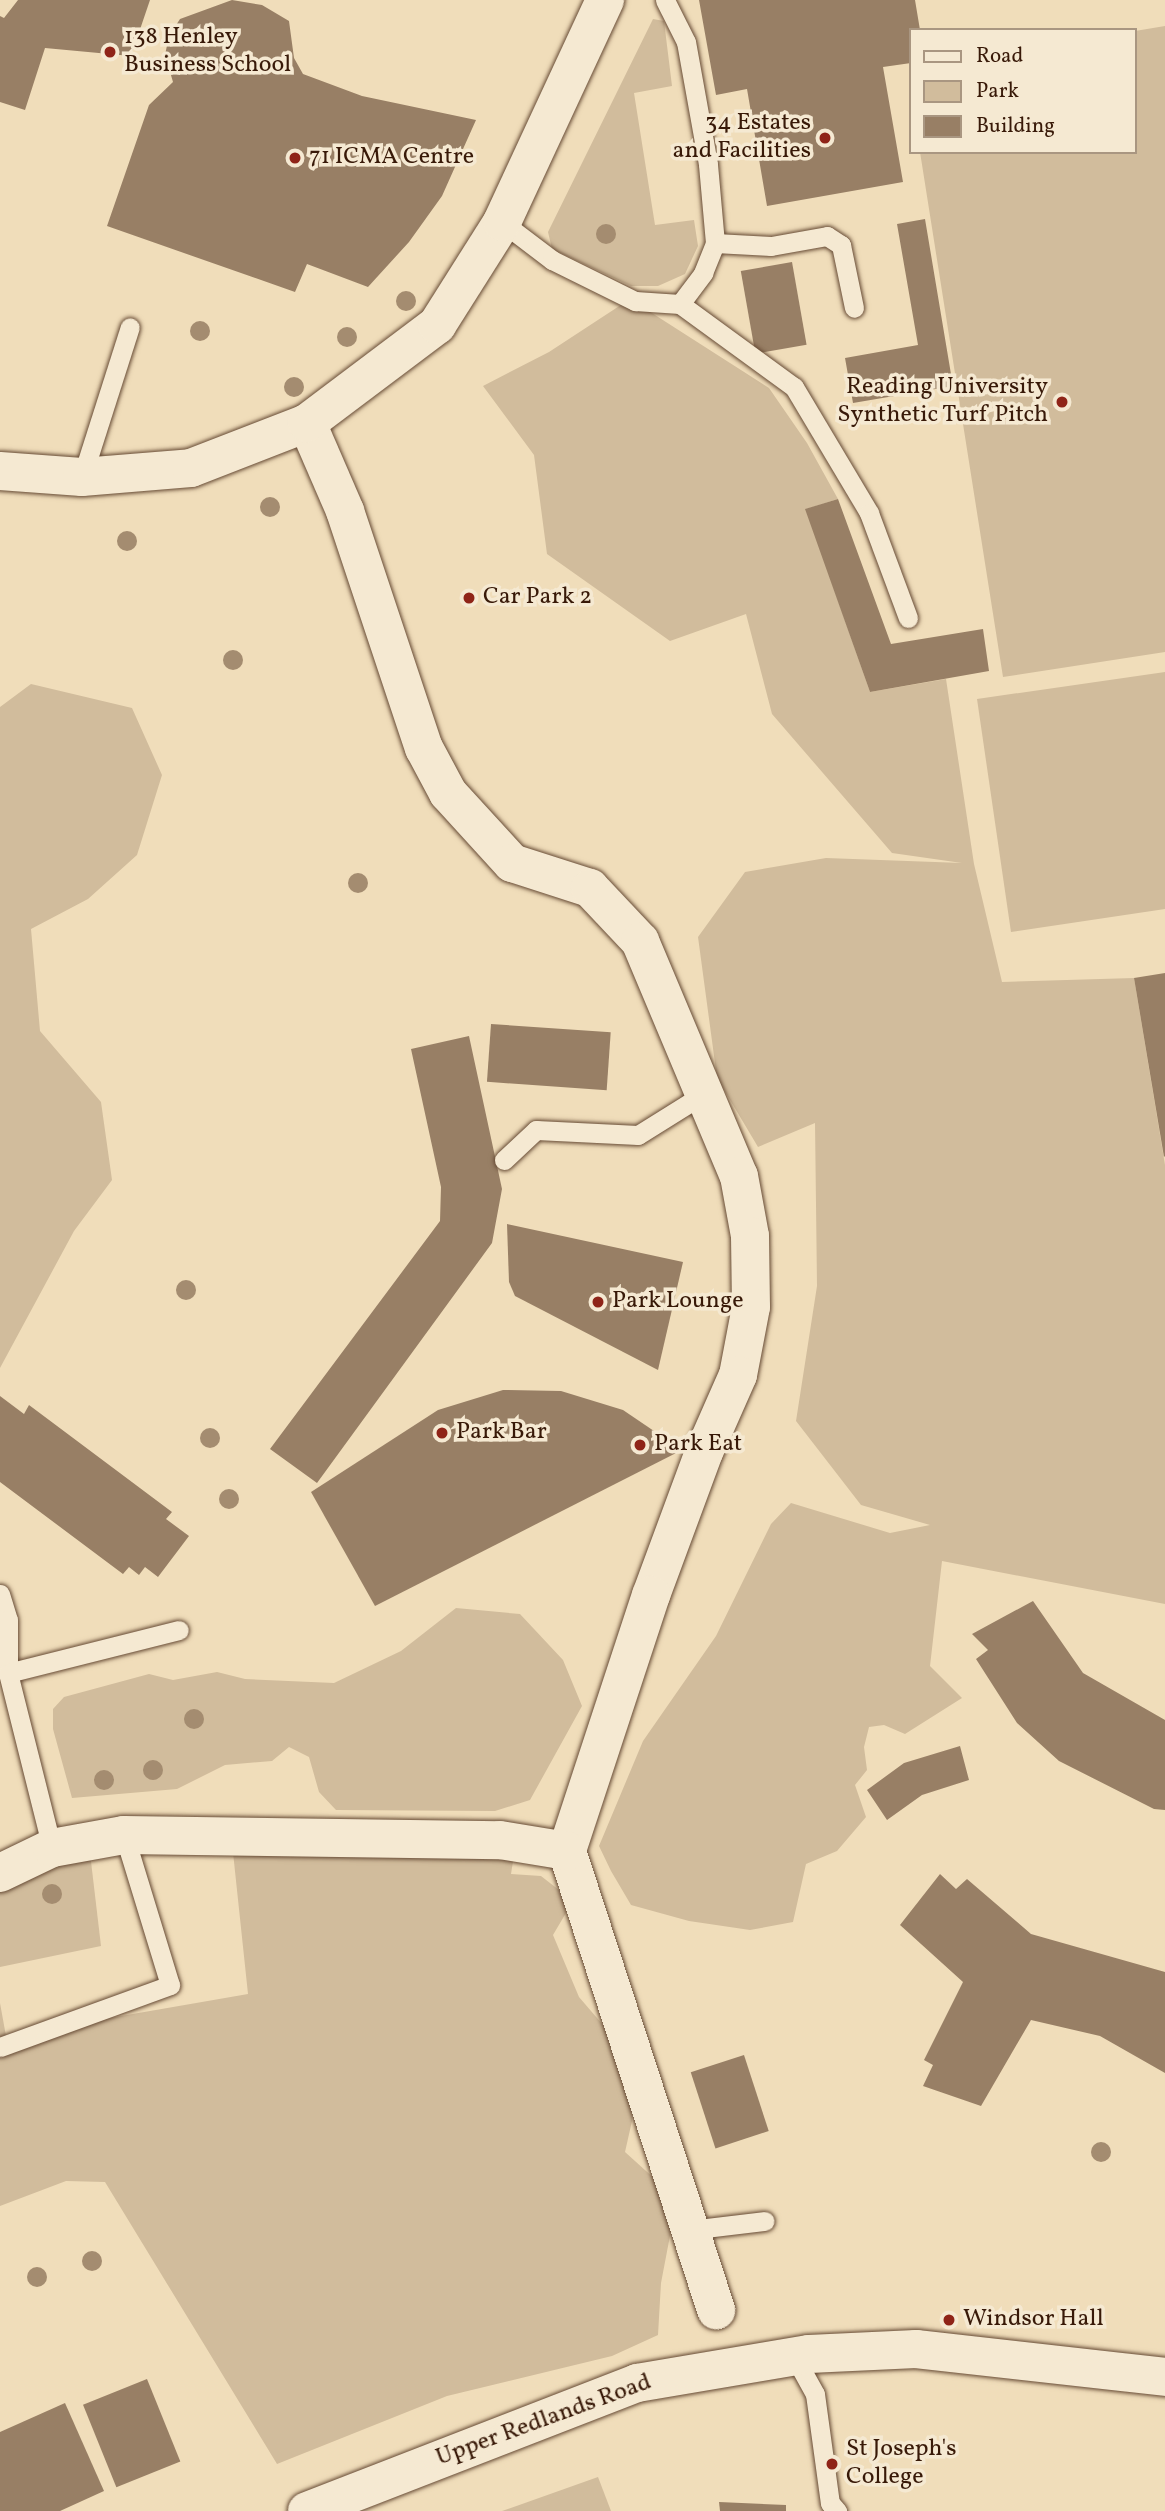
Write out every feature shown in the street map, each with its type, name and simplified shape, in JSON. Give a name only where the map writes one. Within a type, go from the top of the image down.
[{"type":"street","points":[[0,471],[82,477],[191,468],[307,423],[437,325],[502,222],[605,0]]},
{"type":"street","points":[[307,423],[345,512],[424,748],[448,793],[512,863],[590,888],[640,941],[702,1095],[739,1176],[746,1212],[751,1307],[738,1375],[704,1452],[651,1595],[567,1850],[716,2310]]},
{"type":"street","points":[[0,1873],[52,1848],[124,1835],[500,1840],[567,1850]]},
{"type":"street","name":"Upper Redlands Road","points":[[307,2511],[637,2383],[794,2356],[916,2349],[1165,2377]]},
{"type":"lane","points":[[665,0],[686,42],[708,164],[715,243],[703,273],[680,304]]},
{"type":"lane","points":[[502,222],[552,260],[595,283],[635,301],[680,304],[794,387],[869,513],[908,618]]},
{"type":"lane","points":[[715,243],[771,246],[827,236],[841,246],[854,308]]},
{"type":"lane","points":[[82,477],[130,327]]},
{"type":"lane","points":[[504,1160],[536,1130],[638,1135],[702,1095]]},
{"type":"lane","points":[[0,1594],[8,1620],[8,1673],[52,1848]]},
{"type":"lane","points":[[8,1673],[179,1630]]},
{"type":"lane","points":[[0,2047],[170,1985],[124,1835]]},
{"type":"lane","points":[[690,2230],[764,2221]]},
{"type":"lane","points":[[794,2356],[815,2394],[830,2503],[837,2511]]},
{"type":"green space","points":[[653,19],[664,21],[672,86],[634,93],[655,225],[694,220],[698,246],[685,274],[658,286],[631,286],[552,249],[548,232]]},
{"type":"green space","name":"Reading University Synthetic Turf Pitch","points":[[1165,26],[1165,652],[1003,677],[920,154],[1137,154],[1137,31]]},
{"type":"green space","points":[[630,299],[769,388],[807,443],[838,499],[806,509],[870,692],[946,679],[974,864],[1002,982],[1134,978],[1165,1165],[1165,1604],[942,1561],[930,1666],[962,1698],[905,1734],[884,1725],[869,1727],[864,1747],[867,1770],[855,1785],[866,1817],[837,1851],[806,1864],[793,1922],[750,1930],[689,1921],[631,1905],[611,1871],[599,1846],[643,1741],[716,1636],[771,1524],[791,1503],[890,1533],[930,1525],[861,1505],[796,1421],[817,1286],[815,1123],[758,1147],[717,1078],[698,937],[745,872],[826,858],[962,863],[892,853],[772,714],[746,614],[670,641],[547,554],[534,455],[483,386],[549,352]]},
{"type":"green space","points":[[1165,672],[1165,909],[1011,932],[977,699]]},
{"type":"green space","points":[[31,684],[132,708],[162,775],[137,855],[88,899],[31,929],[40,1031],[101,1102],[112,1180],[74,1231],[0,1368],[0,707]]},
{"type":"green space","points":[[456,1608],[520,1614],[563,1660],[582,1706],[530,1800],[495,1811],[336,1810],[319,1792],[309,1757],[289,1747],[272,1761],[225,1765],[177,1789],[72,1798],[53,1729],[53,1709],[64,1697],[149,1674],[173,1680],[217,1672],[245,1679],[334,1683],[401,1651]]},
{"type":"green space","points":[[232,1843],[515,1849],[511,1874],[541,1876],[573,1901],[553,1935],[579,1997],[609,2032],[631,2075],[632,2121],[625,2152],[677,2199],[661,2283],[658,2335],[612,2356],[447,2396],[277,2464],[105,2182],[66,2181],[0,2206],[0,2003],[6,2036],[248,1994]]},
{"type":"green space","points":[[90,1853],[101,1946],[0,1967],[0,1878]]},
{"type":"green space","points":[[598,2477],[611,2511],[502,2511]]},
{"type":"building","name":"138 Henley Business School","points":[[18,0],[150,0],[131,56],[45,48],[25,110],[0,102],[0,16],[4,18]]},
{"type":"building","name":"71 ICMA Centre","points":[[232,0],[262,5],[289,21],[294,58],[303,74],[362,96],[476,120],[442,196],[409,242],[368,287],[307,264],[295,292],[107,226],[149,105],[173,82],[165,55],[169,36],[180,19]]},
{"type":"building","name":"34 Estates and Facilities","points":[[699,0],[915,0],[920,28],[909,28],[909,63],[883,67],[903,182],[767,206],[747,89],[716,95]]},
{"type":"building","points":[[925,219],[953,386],[853,403],[845,358],[918,345],[897,224]]},
{"type":"building","points":[[792,262],[807,345],[755,354],[741,271]]},
{"type":"building","points":[[838,499],[891,644],[983,629],[989,671],[870,692],[805,509]]},
{"type":"building","points":[[1165,973],[1165,1156],[1164,1157],[1134,978]]},
{"type":"building","points":[[491,1024],[611,1032],[607,1090],[487,1082]]},
{"type":"building","points":[[469,1036],[502,1189],[492,1243],[317,1483],[270,1449],[440,1221],[441,1187],[411,1049]]},
{"type":"building","name":"Park Lounge","points":[[507,1224],[683,1262],[658,1370],[515,1296],[509,1282]]},
{"type":"building","points":[[503,1390],[561,1391],[623,1410],[682,1450],[375,1606],[311,1492],[438,1410]]},
{"type":"building","points":[[0,1396],[24,1414],[29,1405],[172,1512],[166,1519],[189,1536],[158,1577],[145,1567],[139,1575],[129,1567],[123,1574],[0,1482]]},
{"type":"building","points":[[1033,1601],[1083,1673],[1165,1720],[1165,1810],[1154,1809],[1059,1761],[1017,1723],[976,1659],[988,1650],[972,1634]]},
{"type":"building","points":[[960,1746],[969,1780],[922,1795],[887,1820],[867,1790],[904,1763]]},
{"type":"building","points":[[940,1874],[956,1889],[967,1879],[1031,1934],[1165,1972],[1165,2073],[1100,2036],[1031,2020],[981,2106],[923,2086],[933,2065],[924,2060],[963,1982],[900,1925]]},
{"type":"building","points":[[744,2055],[769,2131],[715,2148],[691,2072]]},
{"type":"building","points":[[147,2379],[180,2462],[116,2487],[83,2405]]},
{"type":"building","points":[[65,2403],[104,2491],[60,2511],[0,2511],[0,2432]]},
{"type":"building","points":[[719,2502],[786,2505],[786,2511],[720,2511]]},
{"type":"place","name":"138 Henley Business School","points":[[110,52]]},
{"type":"place","name":"34 Estates and Facilities","points":[[825,138]]},
{"type":"place","name":"71 ICMA Centre","points":[[295,158]]},
{"type":"place","name":"Reading University Synthetic Turf Pitch","points":[[1062,402]]},
{"type":"place","name":"Car Park 2","points":[[469,598]]},
{"type":"place","name":"Park Lounge","points":[[598,1302]]},
{"type":"place","name":"Park Bar","points":[[442,1433]]},
{"type":"place","name":"Park Eat","points":[[640,1445]]},
{"type":"place","name":"Windsor Hall","points":[[949,2320]]},
{"type":"place","name":"St Joseph's College","points":[[832,2464]]}]
